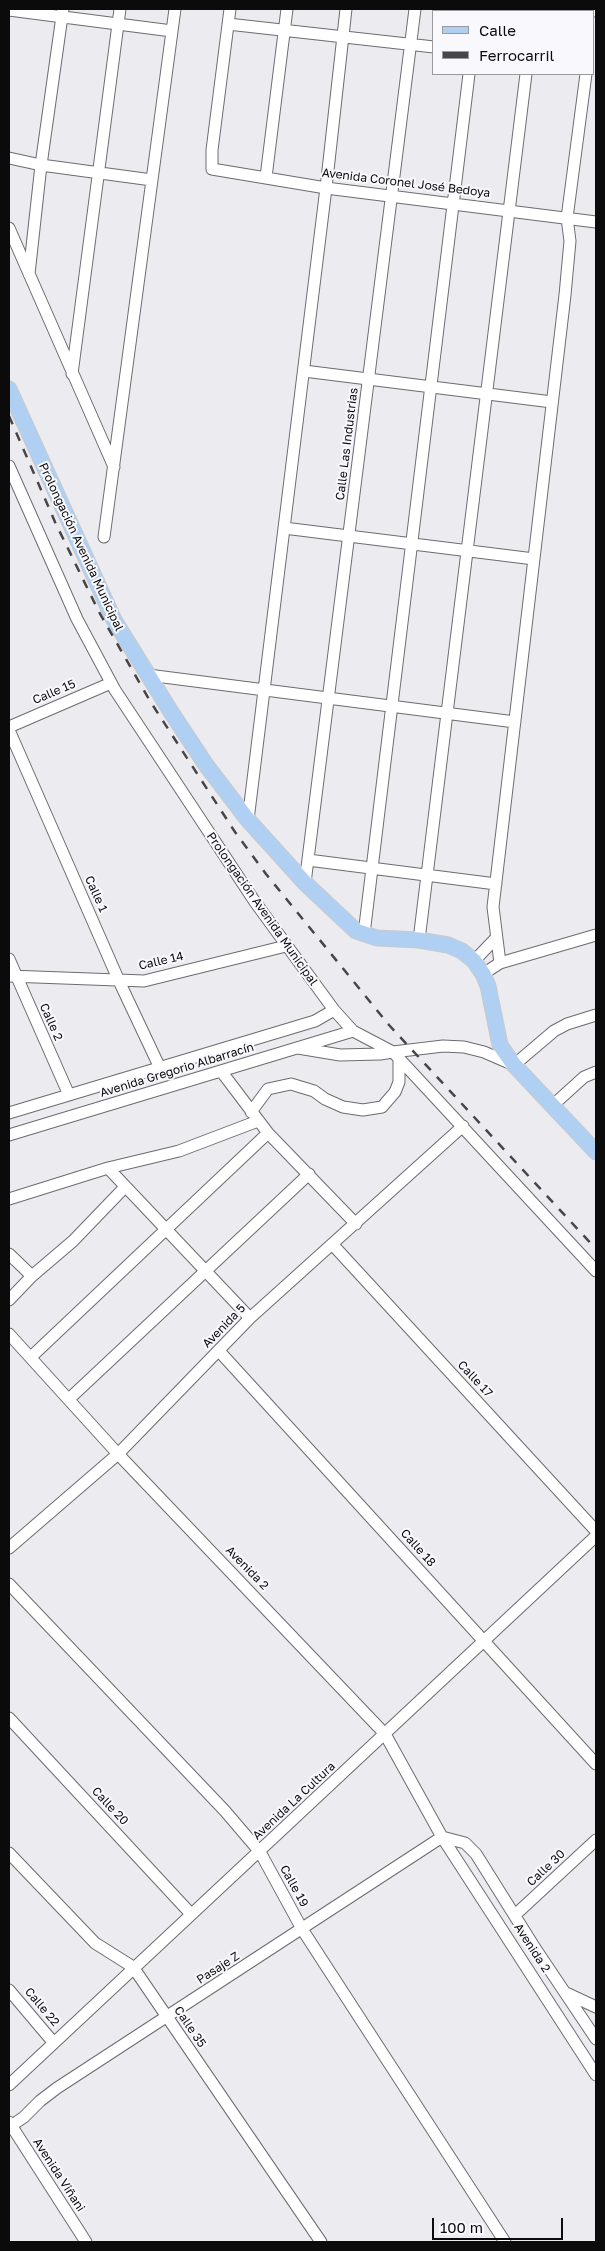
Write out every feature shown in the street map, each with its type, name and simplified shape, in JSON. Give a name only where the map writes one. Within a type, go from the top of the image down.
[{"type":"main road","name":"Prolongación Avenida Municipal","points":[[9,389],[114,620],[206,765],[248,820],[305,883],[356,931],[385,939],[420,940],[456,948],[479,968]]},
{"type":"main road","points":[[479,968],[488,986],[500,1045],[514,1065],[596,1152]]},
{"type":"street","points":[[72,374],[120,9]]},
{"type":"street","points":[[104,537],[175,9]]},
{"type":"street","points":[[230,9],[228,24],[432,47]]},
{"type":"street","points":[[266,177],[287,9]]},
{"type":"street","points":[[248,820],[304,371],[346,9]]},
{"type":"street","name":"Calle Las Industrias","points":[[305,883],[414,9]]},
{"type":"street","points":[[9,10],[62,13],[118,25],[172,31]]},
{"type":"street","points":[[29,274],[41,166],[62,13]]},
{"type":"street","name":"Avenida Coronel José Bedoya","points":[[228,24],[212,150],[212,169],[326,188],[596,222]]},
{"type":"street","points":[[364,934],[469,75]]},
{"type":"street","points":[[420,940],[526,75]]},
{"type":"street","points":[[500,964],[494,908],[496,884],[570,242],[567,218],[586,75]]},
{"type":"street","points":[[9,158],[41,166],[152,180]]},
{"type":"street","points":[[9,228],[114,467]]},
{"type":"street","points":[[304,371],[552,402]]},
{"type":"street","name":"Prolongación Avenida Municipal","points":[[9,466],[73,611],[110,683],[286,946],[334,1010],[353,1031]]},
{"type":"street","points":[[284,528],[534,560]]},
{"type":"street","points":[[148,675],[515,722]]},
{"type":"street","name":"Calle 15","points":[[9,728],[110,683]]},
{"type":"street","name":"Calle 1","points":[[9,728],[119,981],[160,1068]]},
{"type":"street","points":[[308,860],[496,884]]},
{"type":"street","points":[[479,968],[500,964],[596,935]]},
{"type":"street","points":[[479,968],[496,938]]},
{"type":"street","name":"Calle 14","points":[[12,976],[119,981],[157,978],[286,946]]},
{"type":"street","name":"Calle 2","points":[[9,959],[12,976],[69,1095]]},
{"type":"street","name":"Avenida Gregorio Albarracín","points":[[9,1114],[315,1021],[334,1010]]},
{"type":"street","points":[[298,1048],[340,1055],[396,1055],[443,1046],[464,1047],[484,1052],[514,1065],[554,1031],[567,1024],[596,1015]]},
{"type":"street","points":[[353,1031],[396,1055],[596,1271]]},
{"type":"street","name":"Avenida Gregorio Albarracín","points":[[9,1135],[353,1031]]},
{"type":"street","points":[[9,1199],[108,1168],[178,1151],[255,1116],[268,1089],[291,1084],[309,1089],[343,1107],[363,1110],[382,1107],[395,1092],[399,1082],[396,1055]]},
{"type":"street","points":[[221,1071],[268,1133],[356,1224]]},
{"type":"street","points":[[552,1106],[584,1077],[596,1073]]},
{"type":"street","name":"Avenida 5","points":[[9,1548],[118,1454],[250,1318],[463,1126]]},
{"type":"street","points":[[31,1357],[268,1133]]},
{"type":"street","points":[[108,1168],[250,1318]]},
{"type":"street","points":[[69,1399],[309,1174]]},
{"type":"street","points":[[9,1300],[32,1276],[73,1241],[125,1187]]},
{"type":"street","name":"Calle 17","points":[[333,1245],[596,1531]]},
{"type":"street","points":[[9,1254],[32,1276]]},
{"type":"street","name":"Avenida 2","points":[[9,1334],[118,1454],[385,1734],[442,1837],[508,1936],[596,2075]]},
{"type":"street","name":"Calle 18","points":[[219,1351],[596,1764]]},
{"type":"street","name":"Avenida La Cultura","points":[[9,2084],[133,1967],[260,1852],[596,1536]]},
{"type":"street","name":"Calle 19","points":[[9,1584],[225,1811],[260,1852],[302,1929],[504,2242]]},
{"type":"street","name":"Calle 20","points":[[9,1718],[191,1914]]},
{"type":"street","name":"Avenida 2","points":[[442,1837],[465,1843],[470,1847],[596,2039]]},
{"type":"street","name":"Pasaje Z","points":[[10,2124],[24,2118],[40,2101],[57,2088],[442,1837]]},
{"type":"street","name":"Calle 30","points":[[514,1915],[596,1840]]},
{"type":"street","name":"Calle 35","points":[[9,1853],[95,1944],[133,1967],[321,2242]]},
{"type":"street","points":[[508,1936],[533,1945]]},
{"type":"street","name":"Calle 22","points":[[9,1990],[53,2042]]},
{"type":"street","points":[[565,1992],[596,2007]]},
{"type":"street","name":"Avenida Viñani","points":[[10,2124],[86,2242]]},
{"type":"railway","points":[[9,416],[55,522],[99,612],[150,701],[235,832],[266,874],[389,1025],[596,1249]]}]
